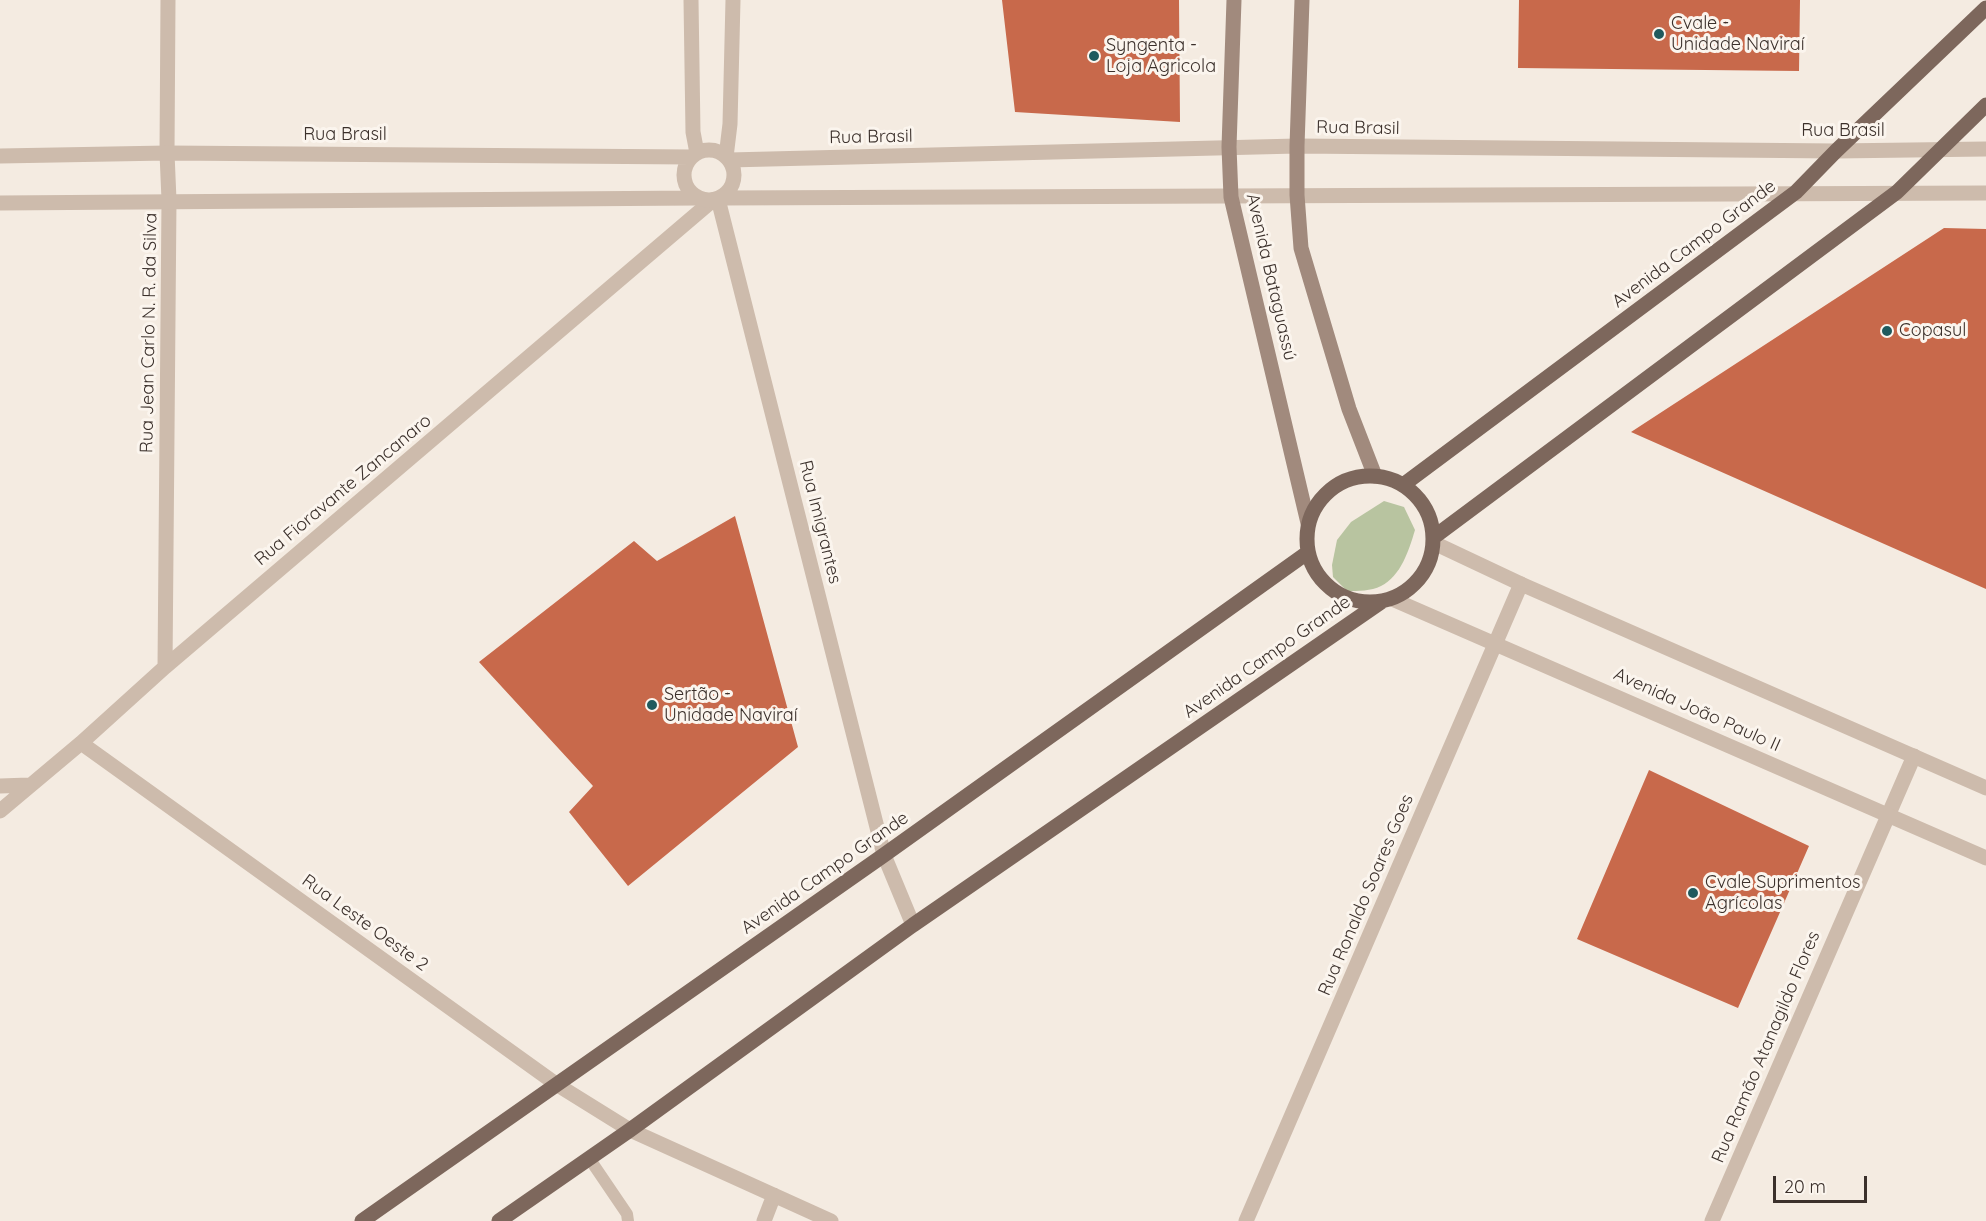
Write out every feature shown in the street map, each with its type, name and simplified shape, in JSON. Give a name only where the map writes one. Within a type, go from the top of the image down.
[{"type":"main road","name":"Avenida Bataguassú","points":[[1234,0],[1229,147],[1231,197],[1308,523]]},
{"type":"main road","name":"Avenida Bataguassú","points":[[1302,0],[1297,147],[1297,195],[1301,248],[1348,409],[1375,476]]},
{"type":"main road","name":"Avenida Campo Grande","points":[[1403,485],[1796,192],[1986,8]]},
{"type":"main road","points":[[1434,540],[1897,192],[1986,105]]},
{"type":"main road","points":[[1375,476],[1403,485],[1415,495],[1425,507],[1431,522],[1434,540],[1428,567],[1413,586],[1387,601],[1356,602],[1335,592],[1317,575],[1307,553],[1308,523],[1322,497],[1346,480],[1375,476]]},
{"type":"main road","name":"Avenida Campo Grande","points":[[362,1221],[884,855],[1307,553]]},
{"type":"main road","name":"Avenida Campo Grande","points":[[499,1221],[630,1130],[913,925],[1387,601]]},
{"type":"street","name":"Rua Jean Carlo N. R. da Silva","points":[[165,667],[170,200],[167,153],[168,0]]},
{"type":"street","points":[[692,0],[694,155]]},
{"type":"street","points":[[717,199],[726,195],[733,184],[735,171],[728,158],[733,0]]},
{"type":"street","name":"Rua Brasil","points":[[728,158],[1229,147],[1836,151],[1986,149]]},
{"type":"street","points":[[697,198],[686,187],[684,179],[686,164],[694,155],[712,150],[728,158]]},
{"type":"street","name":"Rua Brasil","points":[[0,156],[167,153],[694,155]]},
{"type":"street","points":[[0,203],[170,200],[697,198],[705,201],[717,199],[1297,195],[1986,193]]},
{"type":"street","name":"Rua Fioravante Zancanaro","points":[[0,811],[81,743],[165,667],[717,199]]},
{"type":"street","name":"Rua Imigrantes","points":[[717,199],[884,855],[913,925]]},
{"type":"street","points":[[1434,540],[1521,584],[1986,788]]},
{"type":"street","name":"Rua Ronaldo Soares Goes","points":[[1246,1221],[1521,584]]},
{"type":"street","name":"Avenida João Paulo II","points":[[1387,601],[1495,644],[1986,858]]},
{"type":"street","name":"Rua Leste Oeste 2","points":[[81,743],[556,1084],[630,1130],[831,1221]]},
{"type":"street","name":"Rua Ramão Atanagildo Flores","points":[[1712,1221],[1914,756]]},
{"type":"street","points":[[0,786],[29,785]]},
{"type":"street","points":[[764,1221],[774,1195]]},
{"type":"lane","points":[[589,1158],[627,1214],[627,1221]]},
{"type":"green space","points":[[1384,501],[1404,507],[1415,530],[1407,554],[1399,569],[1388,582],[1369,590],[1347,591],[1333,577],[1332,565],[1337,540],[1351,522]]},
{"type":"building","name":"Syngenta - Loja Agricola","points":[[1002,0],[1179,0],[1180,122],[1015,112]]},
{"type":"building","name":"Cvale - Unidade Naviraí","points":[[1519,0],[1800,0],[1799,71],[1518,68]]},
{"type":"building","name":"Copasul","points":[[1944,228],[1986,229],[1986,589],[1631,432]]},
{"type":"building","name":"Sertão - Unidade Naviraí","points":[[735,516],[798,747],[628,886],[569,812],[593,786],[479,662],[634,541],[657,561]]},
{"type":"building","name":"Cvale Suprimentos Agrícolas","points":[[1649,770],[1809,846],[1738,1008],[1577,939]]},
{"type":"place","name":"Cvale - Unidade Naviraí","points":[[1659,34]]},
{"type":"place","name":"Syngenta - Loja Agricola","points":[[1094,56]]},
{"type":"place","name":"Copasul","points":[[1887,331]]},
{"type":"place","name":"Sertão - Unidade Naviraí","points":[[652,705]]},
{"type":"place","name":"Cvale Suprimentos Agrícolas","points":[[1693,893]]}]
